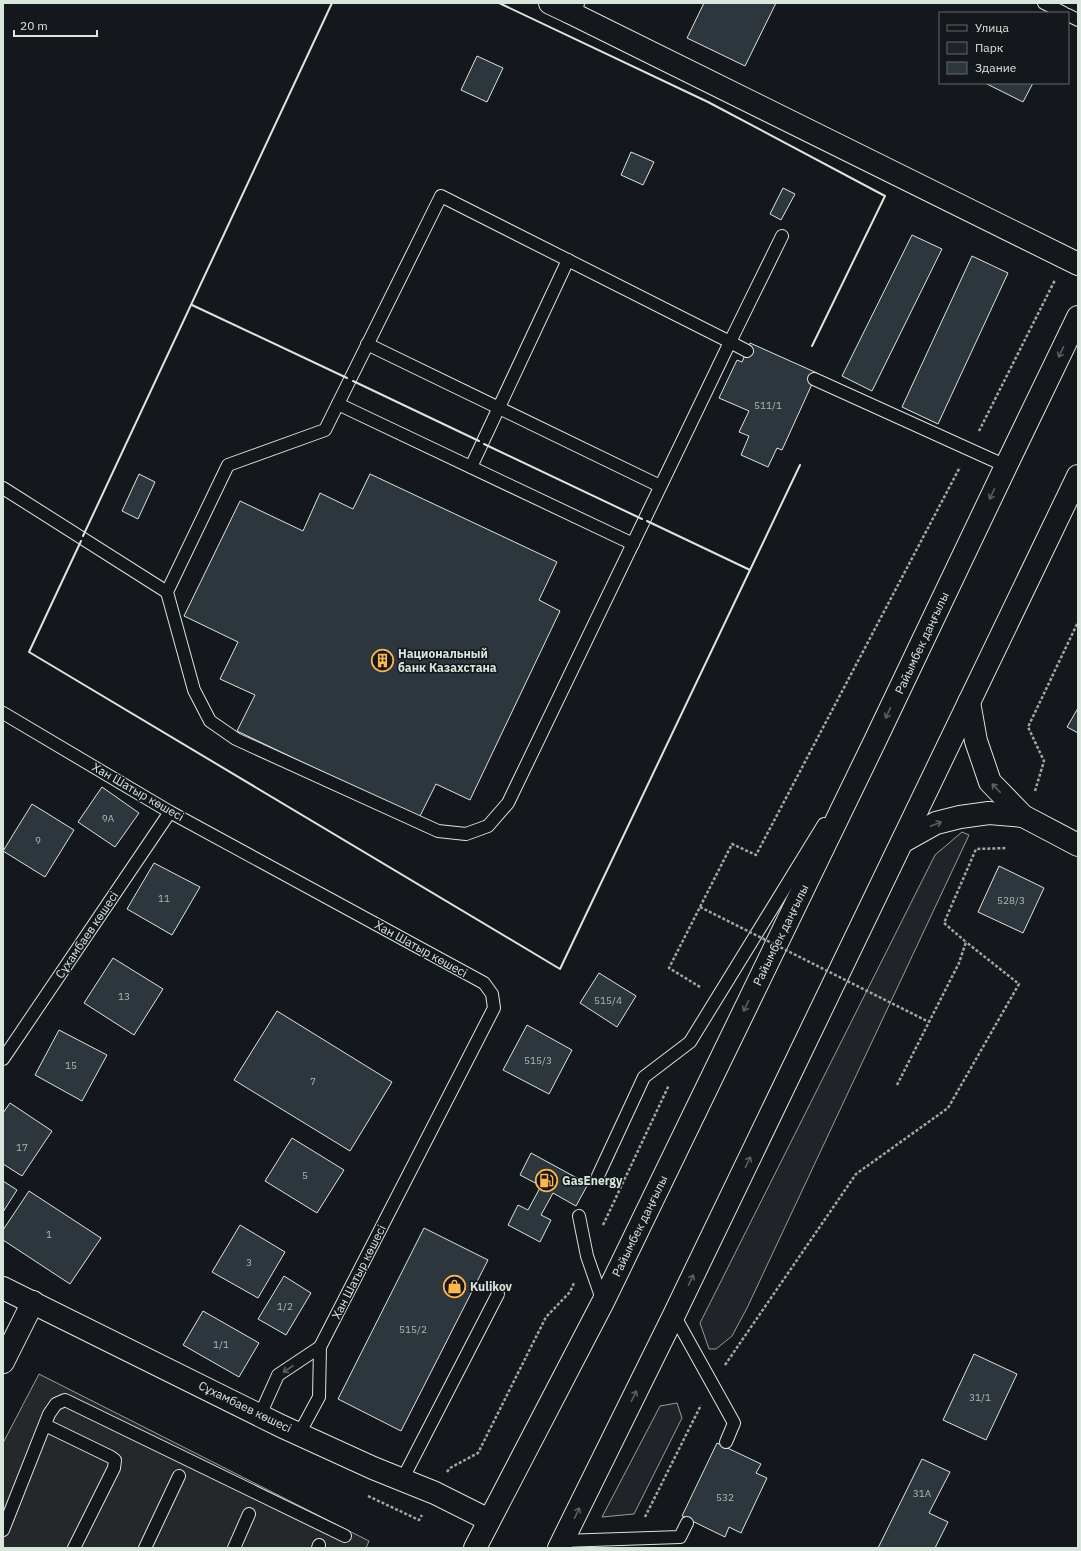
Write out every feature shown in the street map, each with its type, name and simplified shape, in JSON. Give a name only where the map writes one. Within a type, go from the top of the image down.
[{"type":"main road","points":[[564,6],[1072,262]]},
{"type":"main road","name":"Райымбек даңғылы","points":[[475,1548],[603,1302],[874,743],[1078,317]]},
{"type":"main road","points":[[561,1545],[674,1315],[1078,476]]},
{"type":"main road","points":[[969,702],[976,741],[990,782],[1023,816],[1078,845]]},
{"type":"main road","points":[[902,842],[936,823],[960,817],[989,813],[1023,816]]},
{"type":"main road","name":"Сұхамбаев көшесі","points":[[3,1288],[260,1416],[402,1480],[435,1493],[489,1520]]},
{"type":"main road","points":[[3,1362],[33,1302]]},
{"type":"lane","points":[[1044,3],[1062,12]]},
{"type":"lane","points":[[1069,16],[1078,20]]},
{"type":"lane","points":[[747,351],[730,342],[441,196],[324,430],[228,465],[167,592],[194,690],[210,721],[236,739],[438,831],[466,834],[488,826],[508,803],[660,486],[730,342],[782,236]]},
{"type":"lane","points":[[471,467],[568,260]]},
{"type":"lane","points":[[367,344],[660,486]]},
{"type":"lane","points":[[814,379],[970,448],[1006,466]]},
{"type":"lane","points":[[338,404],[633,544]]},
{"type":"lane","points":[[3,488],[167,592]]},
{"type":"lane","name":"Хан Шатыр көшесі","points":[[3,713],[170,812],[484,983],[492,994],[494,1008],[320,1347],[320,1397],[299,1434]]},
{"type":"lane","points":[[598,1176],[644,1077],[690,1042],[874,743]]},
{"type":"lane","name":"Сұхамбаев көшесі","points":[[3,1059],[170,812]]},
{"type":"lane","points":[[579,1216],[588,1256],[603,1302]]},
{"type":"lane","points":[[402,1480],[498,1294]]},
{"type":"lane","points":[[674,1315],[734,1423],[726,1442]]},
{"type":"lane","name":"Хан Шатыр көшесі","points":[[260,1416],[278,1375],[320,1347]]},
{"type":"lane","points":[[3,1530],[49,1414],[56,1404],[65,1400],[345,1536]]},
{"type":"lane","points":[[44,1425],[115,1460],[114,1468],[74,1548]]},
{"type":"lane","points":[[144,1548],[179,1476]]},
{"type":"lane","points":[[234,1548],[249,1514]]},
{"type":"lane","points":[[561,1545],[634,1539],[680,1538],[687,1523]]},
{"type":"path","points":[[668,968],[732,844],[756,855],[970,448],[1072,262]]},
{"type":"path","points":[[1035,791],[1044,761],[1028,727],[1078,622]]},
{"type":"path","points":[[634,1539],[712,1383],[856,1174],[948,1108],[1020,984],[944,923],[976,849],[1007,848]]},
{"type":"path","points":[[700,907],[929,1022]]},
{"type":"path","points":[[897,1085],[959,963],[966,942]]},
{"type":"green space","points":[[962,832],[969,835],[747,1308],[732,1336],[716,1349],[709,1349],[700,1323],[935,855]]},
{"type":"green space","points":[[677,1403],[682,1418],[634,1514],[602,1517],[660,1406]]},
{"type":"shaded area","points":[[39,1374],[369,1541],[366,1548],[3,1548],[3,1443]]},
{"type":"building","points":[[704,3],[776,3],[745,66],[687,38]]},
{"type":"building","points":[[477,56],[503,68],[487,102],[461,90]]},
{"type":"building","points":[[987,84],[1032,84],[1023,102]]},
{"type":"building","points":[[631,152],[654,162],[643,185],[621,175]]},
{"type":"building","points":[[783,188],[795,194],[781,220],[770,214]]},
{"type":"building","points":[[912,235],[942,249],[872,391],[842,376]]},
{"type":"building","points":[[972,256],[1008,273],[938,424],[902,407]]},
{"type":"building","points":[[750,343],[817,373],[782,450],[777,448],[768,467],[741,455],[749,436],[739,432],[749,411],[719,398],[737,360],[742,362]]},
{"type":"building","points":[[139,474],[155,482],[138,519],[122,511]]},
{"type":"building","name":"Национальный банк Казахстана","points":[[370,474],[557,562],[539,600],[560,611],[470,800],[436,784],[419,818],[237,731],[255,695],[220,679],[238,642],[184,616],[240,501],[303,531],[320,493],[353,509]]},
{"type":"building","points":[[1078,708],[1078,733],[1067,727]]},
{"type":"building","points":[[102,787],[139,813],[115,847],[78,822]]},
{"type":"building","points":[[32,804],[74,830],[45,877],[3,851]]},
{"type":"building","points":[[154,863],[200,887],[172,935],[127,909]]},
{"type":"building","points":[[999,866],[1044,888],[1023,933],[978,912]]},
{"type":"building","points":[[113,958],[163,989],[134,1035],[84,1003]]},
{"type":"building","points":[[599,973],[636,996],[617,1027],[580,1003]]},
{"type":"building","points":[[277,1011],[392,1082],[350,1151],[234,1080]]},
{"type":"building","points":[[527,1025],[572,1050],[549,1094],[503,1070]]},
{"type":"building","points":[[59,1030],[107,1055],[82,1101],[35,1075]]},
{"type":"building","points":[[10,1103],[52,1131],[22,1176],[3,1164],[3,1113]]},
{"type":"building","points":[[292,1138],[344,1170],[317,1213],[265,1181]]},
{"type":"building","points":[[531,1153],[588,1184],[576,1206],[553,1193],[541,1215],[551,1220],[540,1242],[508,1225],[518,1205],[528,1210],[541,1186],[520,1175]]},
{"type":"building","points":[[3,1181],[17,1190],[3,1212]]},
{"type":"building","points":[[29,1191],[101,1238],[70,1284],[3,1240],[3,1230]]},
{"type":"building","points":[[240,1225],[285,1252],[258,1298],[212,1272]]},
{"type":"building","points":[[424,1228],[488,1260],[401,1431],[338,1399]]},
{"type":"building","points":[[284,1276],[311,1293],[286,1335],[258,1319]]},
{"type":"building","points":[[203,1311],[259,1343],[239,1377],[183,1345]]},
{"type":"building","points":[[974,1354],[1017,1374],[986,1440],[943,1420]]},
{"type":"building","points":[[717,1443],[761,1464],[756,1473],[767,1478],[741,1533],[729,1527],[725,1537],[682,1516]]},
{"type":"building","points":[[922,1459],[950,1472],[929,1513],[948,1522],[935,1548],[878,1548]]},
{"type":"wall","points":[[83,536],[332,3]]},
{"type":"wall","points":[[499,3],[708,102],[885,196],[812,346]]},
{"type":"wall","points":[[192,305],[347,378]]},
{"type":"wall","points":[[353,381],[479,441]]},
{"type":"wall","points":[[484,444],[642,519]]},
{"type":"wall","points":[[81,541],[29,652],[560,969],[800,465]]},
{"type":"wall","points":[[647,521],[750,570]]},
{"type":"place","name":"Национальный банк Казахстана","points":[[383,661]]},
{"type":"place","name":"GasEnergy","points":[[546,1181]]},
{"type":"place","name":"Kulikov","points":[[455,1287]]}]
